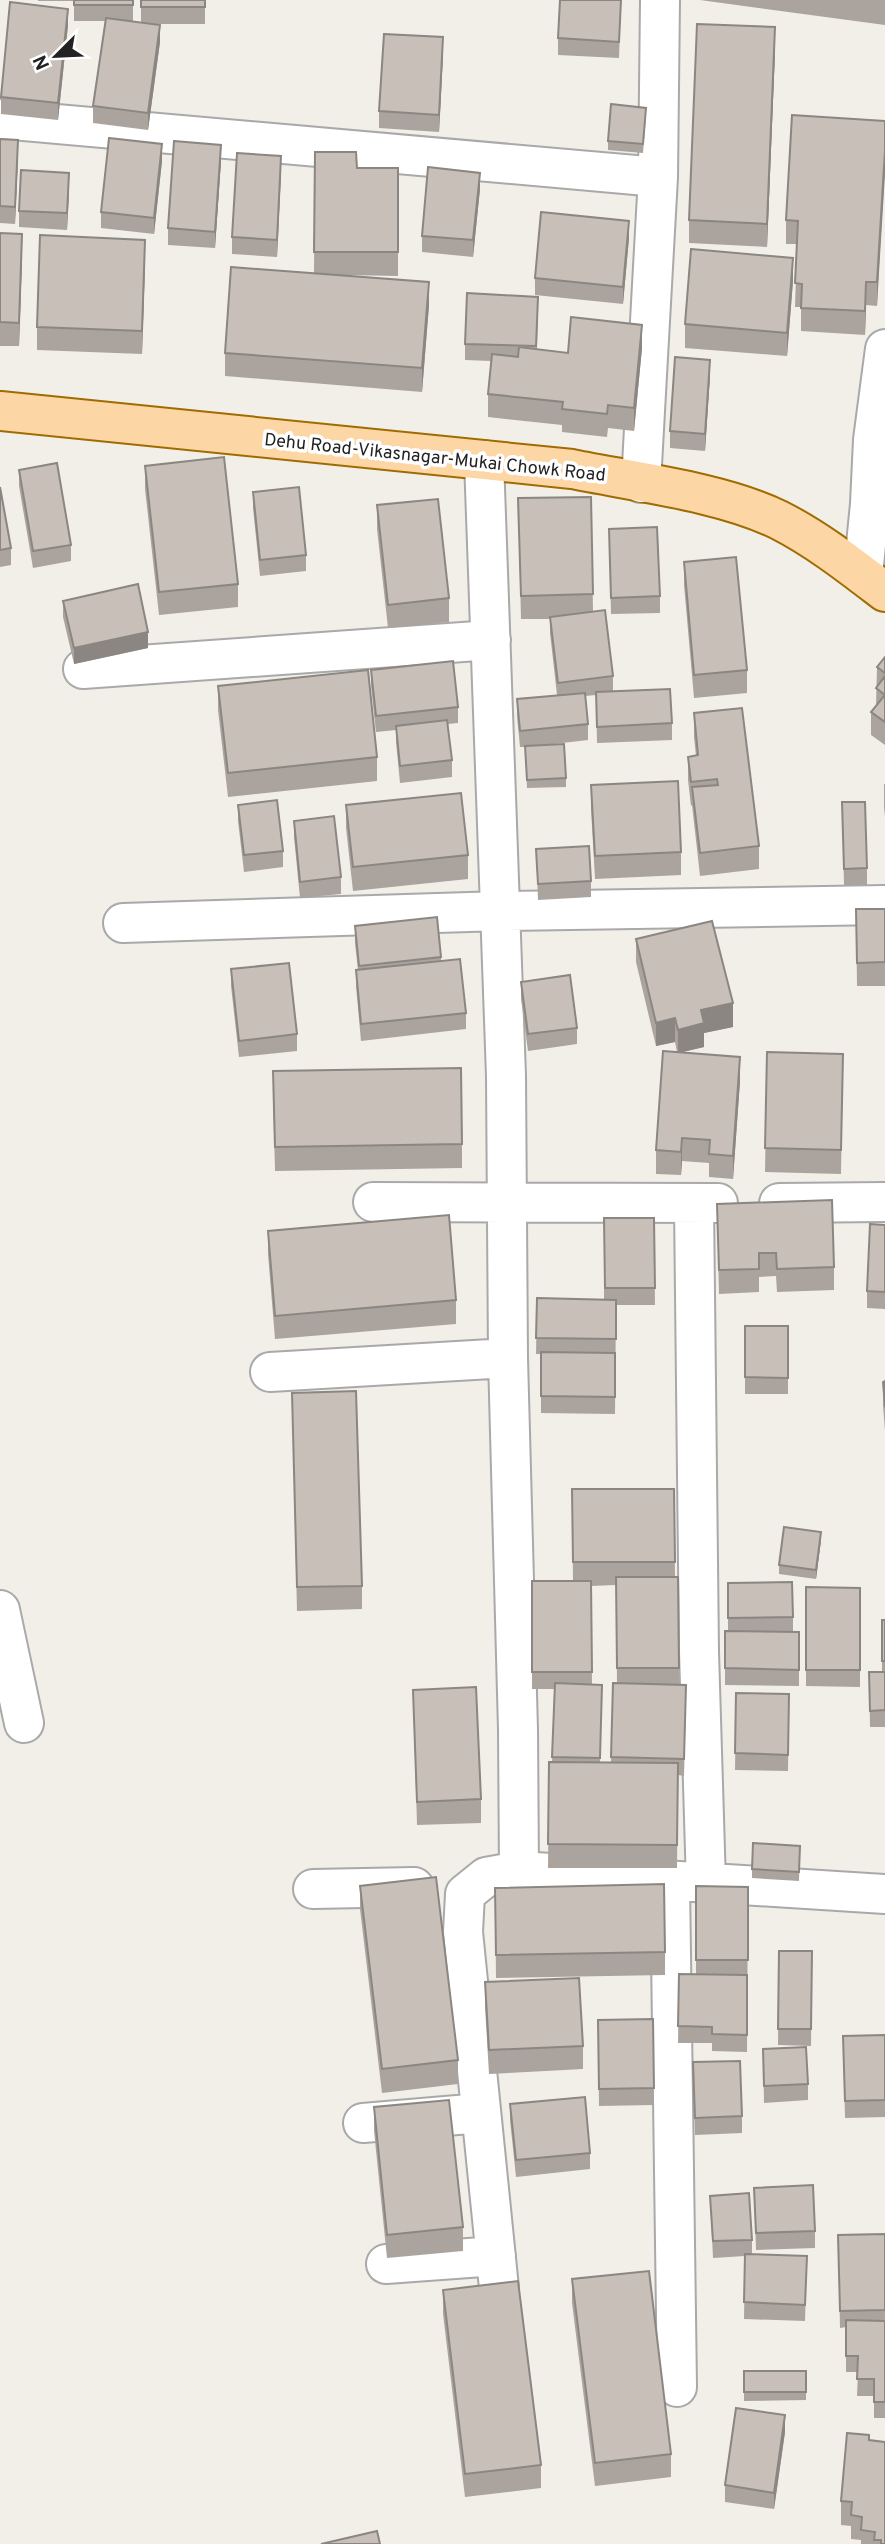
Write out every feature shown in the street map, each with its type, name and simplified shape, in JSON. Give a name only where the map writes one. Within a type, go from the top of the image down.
[{"type":"main road","name":"Dehu Road-Vikasnagar-Mukai Chowk Road","points":[[0,411],[572,469],[640,482],[725,500],[778,520],[834,552],[874,584]]},
{"type":"street","points":[[640,482],[658,177],[660,0]]},
{"type":"street","points":[[0,120],[658,177]]},
{"type":"street","points":[[874,584],[870,504],[873,440],[885,349]]},
{"type":"street","points":[[484,460],[501,911],[519,1871]]},
{"type":"street","points":[[83,669],[491,640]]},
{"type":"street","points":[[123,923],[501,911],[885,905]]},
{"type":"street","points":[[373,1202],[885,1202]]},
{"type":"street","points":[[677,2387],[688,1883],[699,1653],[694,1204]]},
{"type":"street","points":[[270,1372],[508,1358]]},
{"type":"street","points":[[0,1610],[24,1723]]},
{"type":"street","points":[[386,2264],[497,2272],[463,1932],[465,1894],[486,1877],[519,1871],[885,1894]]},
{"type":"street","points":[[313,1889],[475,1886]]},
{"type":"street","points":[[363,2123],[481,2113]]},
{"type":"building","points":[[74,0],[133,0],[133,5],[74,5]]},
{"type":"building","points":[[141,0],[205,0],[205,7],[141,7]]},
{"type":"building","points":[[560,0],[621,0],[619,42],[558,38]]},
{"type":"building","points":[[10,2],[68,9],[58,103],[1,97]]},
{"type":"building","points":[[106,18],[160,25],[148,113],[93,106]]},
{"type":"building","points":[[697,24],[775,27],[767,224],[689,220]]},
{"type":"building","points":[[384,34],[443,37],[439,115],[379,111]]},
{"type":"building","points":[[611,104],[646,108],[643,144],[608,141]]},
{"type":"building","points":[[792,115],[885,121],[877,282],[866,282],[865,311],[801,308],[802,284],[795,283],[798,221],[786,220]]},
{"type":"building","points":[[109,138],[162,144],[154,218],[101,212]]},
{"type":"building","points":[[0,139],[18,140],[15,207],[0,206]]},
{"type":"building","points":[[174,141],[221,145],[215,232],[168,228]]},
{"type":"building","points":[[315,152],[356,152],[357,168],[398,168],[398,252],[314,252]]},
{"type":"building","points":[[237,153],[281,156],[277,240],[232,237]]},
{"type":"building","points":[[428,167],[480,173],[473,240],[422,236]]},
{"type":"building","points":[[21,170],[69,173],[67,213],[19,211]]},
{"type":"building","points":[[541,212],[629,221],[623,287],[535,278]]},
{"type":"building","points":[[0,233],[22,234],[19,323],[0,322]]},
{"type":"building","points":[[40,235],[145,240],[142,331],[37,327]]},
{"type":"building","points":[[691,249],[793,258],[787,333],[685,324]]},
{"type":"building","points":[[231,267],[429,282],[422,368],[225,353]]},
{"type":"building","points":[[467,293],[538,297],[536,346],[465,344]]},
{"type":"building","points":[[571,317],[642,325],[634,408],[608,405],[607,414],[562,409],[563,402],[488,394],[492,354],[518,357],[519,347],[568,353]]},
{"type":"building","points":[[675,357],[710,360],[705,434],[670,431]]},
{"type":"building","points":[[224,457],[238,584],[159,592],[145,466]]},
{"type":"building","points":[[57,463],[71,545],[33,551],[19,470]]},
{"type":"building","points":[[0,487],[11,548],[0,550]]},
{"type":"building","points":[[299,487],[306,555],[260,560],[253,492]]},
{"type":"building","points":[[591,497],[593,594],[521,596],[518,498]]},
{"type":"building","points":[[438,499],[449,598],[388,605],[377,505]]},
{"type":"building","points":[[657,527],[660,596],[611,598],[609,529]]},
{"type":"building","points":[[736,557],[747,670],[694,675],[684,562]]},
{"type":"building","points":[[138,584],[148,632],[74,648],[63,601]]},
{"type":"building","points":[[605,610],[613,676],[558,683],[550,617]]},
{"type":"building","points":[[885,657],[885,673],[877,667]]},
{"type":"building","points":[[453,661],[458,707],[376,716],[371,670]]},
{"type":"building","points":[[368,670],[377,757],[228,773],[218,686]]},
{"type":"building","points":[[885,676],[885,695],[876,688]]},
{"type":"building","points":[[670,689],[672,723],[597,727],[596,692]]},
{"type":"building","points":[[585,693],[588,724],[520,731],[517,699]]},
{"type":"building","points":[[885,695],[885,722],[871,712]]},
{"type":"building","points":[[742,708],[759,846],[700,853],[692,787],[718,785],[717,779],[691,782],[688,757],[698,755],[694,713]]},
{"type":"building","points":[[447,720],[452,760],[400,766],[396,726]]},
{"type":"building","points":[[564,744],[566,778],[527,780],[525,746]]},
{"type":"building","points":[[678,781],[681,852],[595,856],[591,785]]},
{"type":"building","points":[[461,793],[468,855],[353,867],[346,805]]},
{"type":"building","points":[[277,800],[283,851],[244,855],[238,805]]},
{"type":"building","points":[[842,802],[865,802],[867,868],[844,869]]},
{"type":"building","points":[[334,816],[341,877],[300,882],[294,821]]},
{"type":"building","points":[[589,846],[591,881],[538,884],[536,849]]},
{"type":"building","points":[[856,909],[885,909],[885,962],[857,963]]},
{"type":"building","points":[[437,917],[441,957],[359,966],[355,926]]},
{"type":"building","points":[[712,921],[733,1003],[701,1010],[704,1023],[678,1030],[675,1018],[656,1023],[636,939]]},
{"type":"building","points":[[460,959],[466,1013],[361,1024],[356,970]]},
{"type":"building","points":[[289,963],[297,1034],[239,1041],[231,969]]},
{"type":"building","points":[[570,975],[577,1028],[528,1034],[521,982]]},
{"type":"building","points":[[663,1051],[740,1057],[733,1156],[709,1154],[710,1140],[682,1138],[681,1152],[656,1150]]},
{"type":"building","points":[[767,1052],[843,1054],[841,1150],[765,1148]]},
{"type":"building","points":[[461,1068],[462,1144],[275,1147],[273,1071]]},
{"type":"building","points":[[832,1200],[834,1267],[777,1269],[776,1253],[759,1253],[759,1269],[719,1270],[717,1204]]},
{"type":"building","points":[[449,1215],[456,1300],[275,1316],[268,1231]]},
{"type":"building","points":[[604,1218],[654,1218],[655,1288],[605,1288]]},
{"type":"building","points":[[870,1224],[885,1225],[885,1292],[867,1291]]},
{"type":"building","points":[[537,1298],[616,1300],[616,1339],[536,1338]]},
{"type":"building","points":[[745,1326],[788,1326],[788,1378],[745,1377]]},
{"type":"building","points":[[541,1352],[615,1353],[615,1397],[541,1396]]},
{"type":"building","points":[[356,1391],[362,1586],[297,1587],[292,1393]]},
{"type":"building","points":[[572,1489],[674,1489],[675,1562],[573,1562]]},
{"type":"building","points":[[784,1527],[821,1532],[816,1570],[779,1565]]},
{"type":"building","points":[[616,1577],[678,1577],[679,1668],[617,1668]]},
{"type":"building","points":[[532,1581],[591,1581],[592,1672],[532,1672]]},
{"type":"building","points":[[792,1582],[793,1617],[728,1618],[728,1583]]},
{"type":"building","points":[[806,1587],[860,1588],[860,1670],[806,1670]]},
{"type":"building","points":[[882,1620],[885,1620],[885,1661],[882,1661]]},
{"type":"building","points":[[725,1631],[799,1632],[799,1670],[725,1668]]},
{"type":"building","points":[[869,1672],[885,1672],[885,1710],[870,1711]]},
{"type":"building","points":[[555,1683],[602,1685],[600,1758],[552,1757]]},
{"type":"building","points":[[613,1683],[686,1685],[684,1759],[611,1757]]},
{"type":"building","points":[[476,1687],[481,1799],[417,1802],[413,1690]]},
{"type":"building","points":[[736,1693],[789,1694],[788,1755],[735,1753]]},
{"type":"building","points":[[549,1762],[678,1763],[677,1845],[548,1844]]},
{"type":"building","points":[[753,1843],[800,1846],[799,1872],[752,1869]]},
{"type":"building","points":[[436,1877],[458,2060],[382,2069],[360,1886]]},
{"type":"building","points":[[664,1884],[665,1952],[496,1955],[495,1888]]},
{"type":"building","points":[[696,1886],[748,1887],[748,1960],[696,1960]]},
{"type":"building","points":[[779,1951],[812,1951],[811,2029],[778,2029]]},
{"type":"building","points":[[679,1974],[747,1975],[747,2035],[712,2034],[712,2027],[678,2026]]},
{"type":"building","points":[[579,1978],[583,2046],[489,2050],[485,1982]]},
{"type":"building","points":[[653,2019],[654,2088],[599,2089],[598,2020]]},
{"type":"building","points":[[885,2035],[885,2100],[845,2101],[843,2036]]},
{"type":"building","points":[[806,2047],[808,2084],[764,2086],[763,2049]]},
{"type":"building","points":[[740,2061],[742,2116],[695,2118],[693,2062]]},
{"type":"building","points":[[585,2097],[590,2153],[516,2160],[510,2104]]},
{"type":"building","points":[[449,2100],[463,2227],[387,2235],[374,2107]]},
{"type":"building","points":[[813,2185],[815,2231],[756,2233],[754,2188]]},
{"type":"building","points":[[749,2193],[752,2240],[713,2241],[710,2196]]},
{"type":"building","points":[[885,2234],[885,2310],[840,2311],[838,2235]]},
{"type":"building","points":[[745,2254],[807,2256],[805,2305],[744,2302]]},
{"type":"building","points":[[649,2271],[671,2454],[595,2463],[572,2279]]},
{"type":"building","points":[[518,2281],[541,2465],[465,2474],[443,2290]]},
{"type":"building","points":[[846,2320],[885,2321],[885,2402],[874,2402],[874,2379],[857,2379],[858,2356],[846,2356]]},
{"type":"building","points":[[744,2371],[806,2371],[806,2392],[744,2392]]},
{"type":"building","points":[[736,2408],[785,2415],[774,2493],[725,2485]]},
{"type":"building","points":[[847,2433],[869,2435],[869,2440],[885,2442],[885,2544],[881,2544],[881,2540],[874,2540],[875,2532],[861,2530],[862,2517],[851,2515],[852,2502],[841,2501]]},
{"type":"building","points":[[377,2531],[380,2544],[321,2544]]}]
